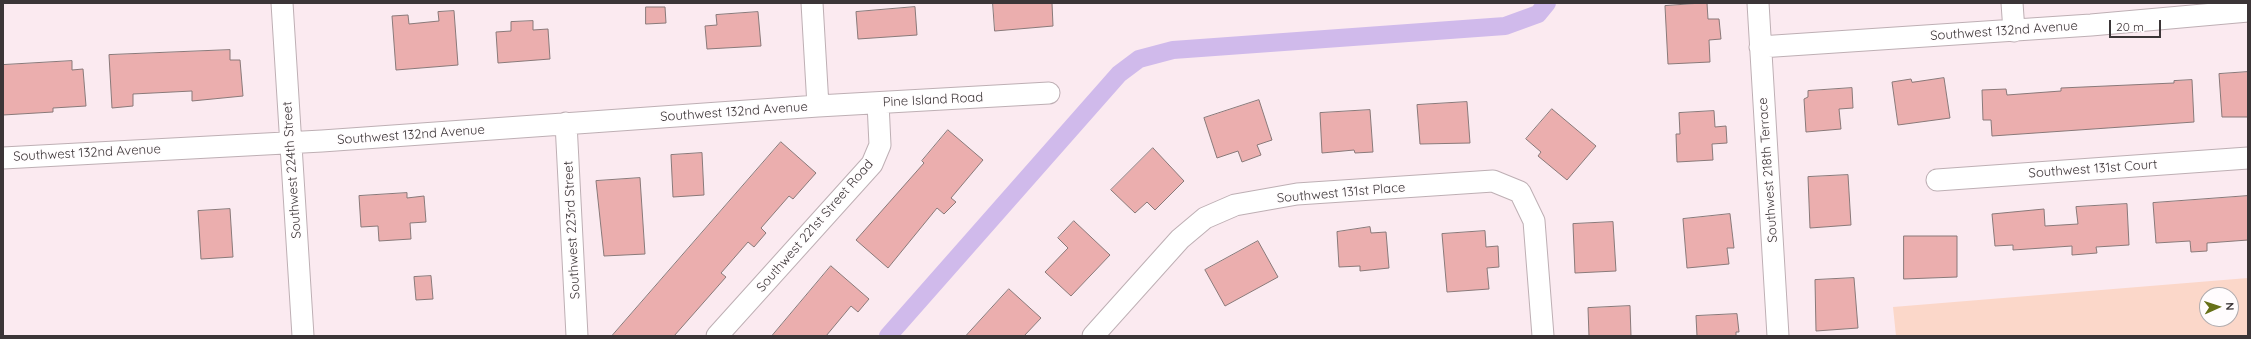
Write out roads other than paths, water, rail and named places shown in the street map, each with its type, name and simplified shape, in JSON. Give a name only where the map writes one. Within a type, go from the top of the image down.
[{"type":"street","name":"Southwest 224th Street","points":[[282,3],[303,336]]},
{"type":"street","points":[[812,3],[818,106]]},
{"type":"street","name":"Southwest 218th Terrace","points":[[1758,3],[1778,336]]},
{"type":"street","points":[[2012,3],[2014,31]]},
{"type":"street","points":[[2248,3],[2248,10]]},
{"type":"street","name":"Southwest 132nd Avenue","points":[[1760,47],[2014,31],[2248,10]]},
{"type":"street","name":"Pine Island Road","points":[[818,106],[1049,93]]},
{"type":"street","name":"Southwest 221st Street Road","points":[[717,336],[872,164],[880,145],[878,103]]},
{"type":"street","name":"Southwest 132nd Avenue","points":[[3,158],[291,143],[818,106]]},
{"type":"street","name":"Southwest 223rd Street","points":[[566,123],[577,336]]},
{"type":"street","name":"Southwest 131st Court","points":[[1937,180],[2248,158]]},
{"type":"street","name":"Southwest 131st Place","points":[[1093,336],[1180,239],[1205,218],[1235,205],[1298,194],[1494,181],[1520,192],[1534,221],[1543,336]]},
{"type":"waterway","points":[[888,336],[1119,74],[1139,59],[1173,50],[1505,26],[1538,14],[1547,3]]}]
